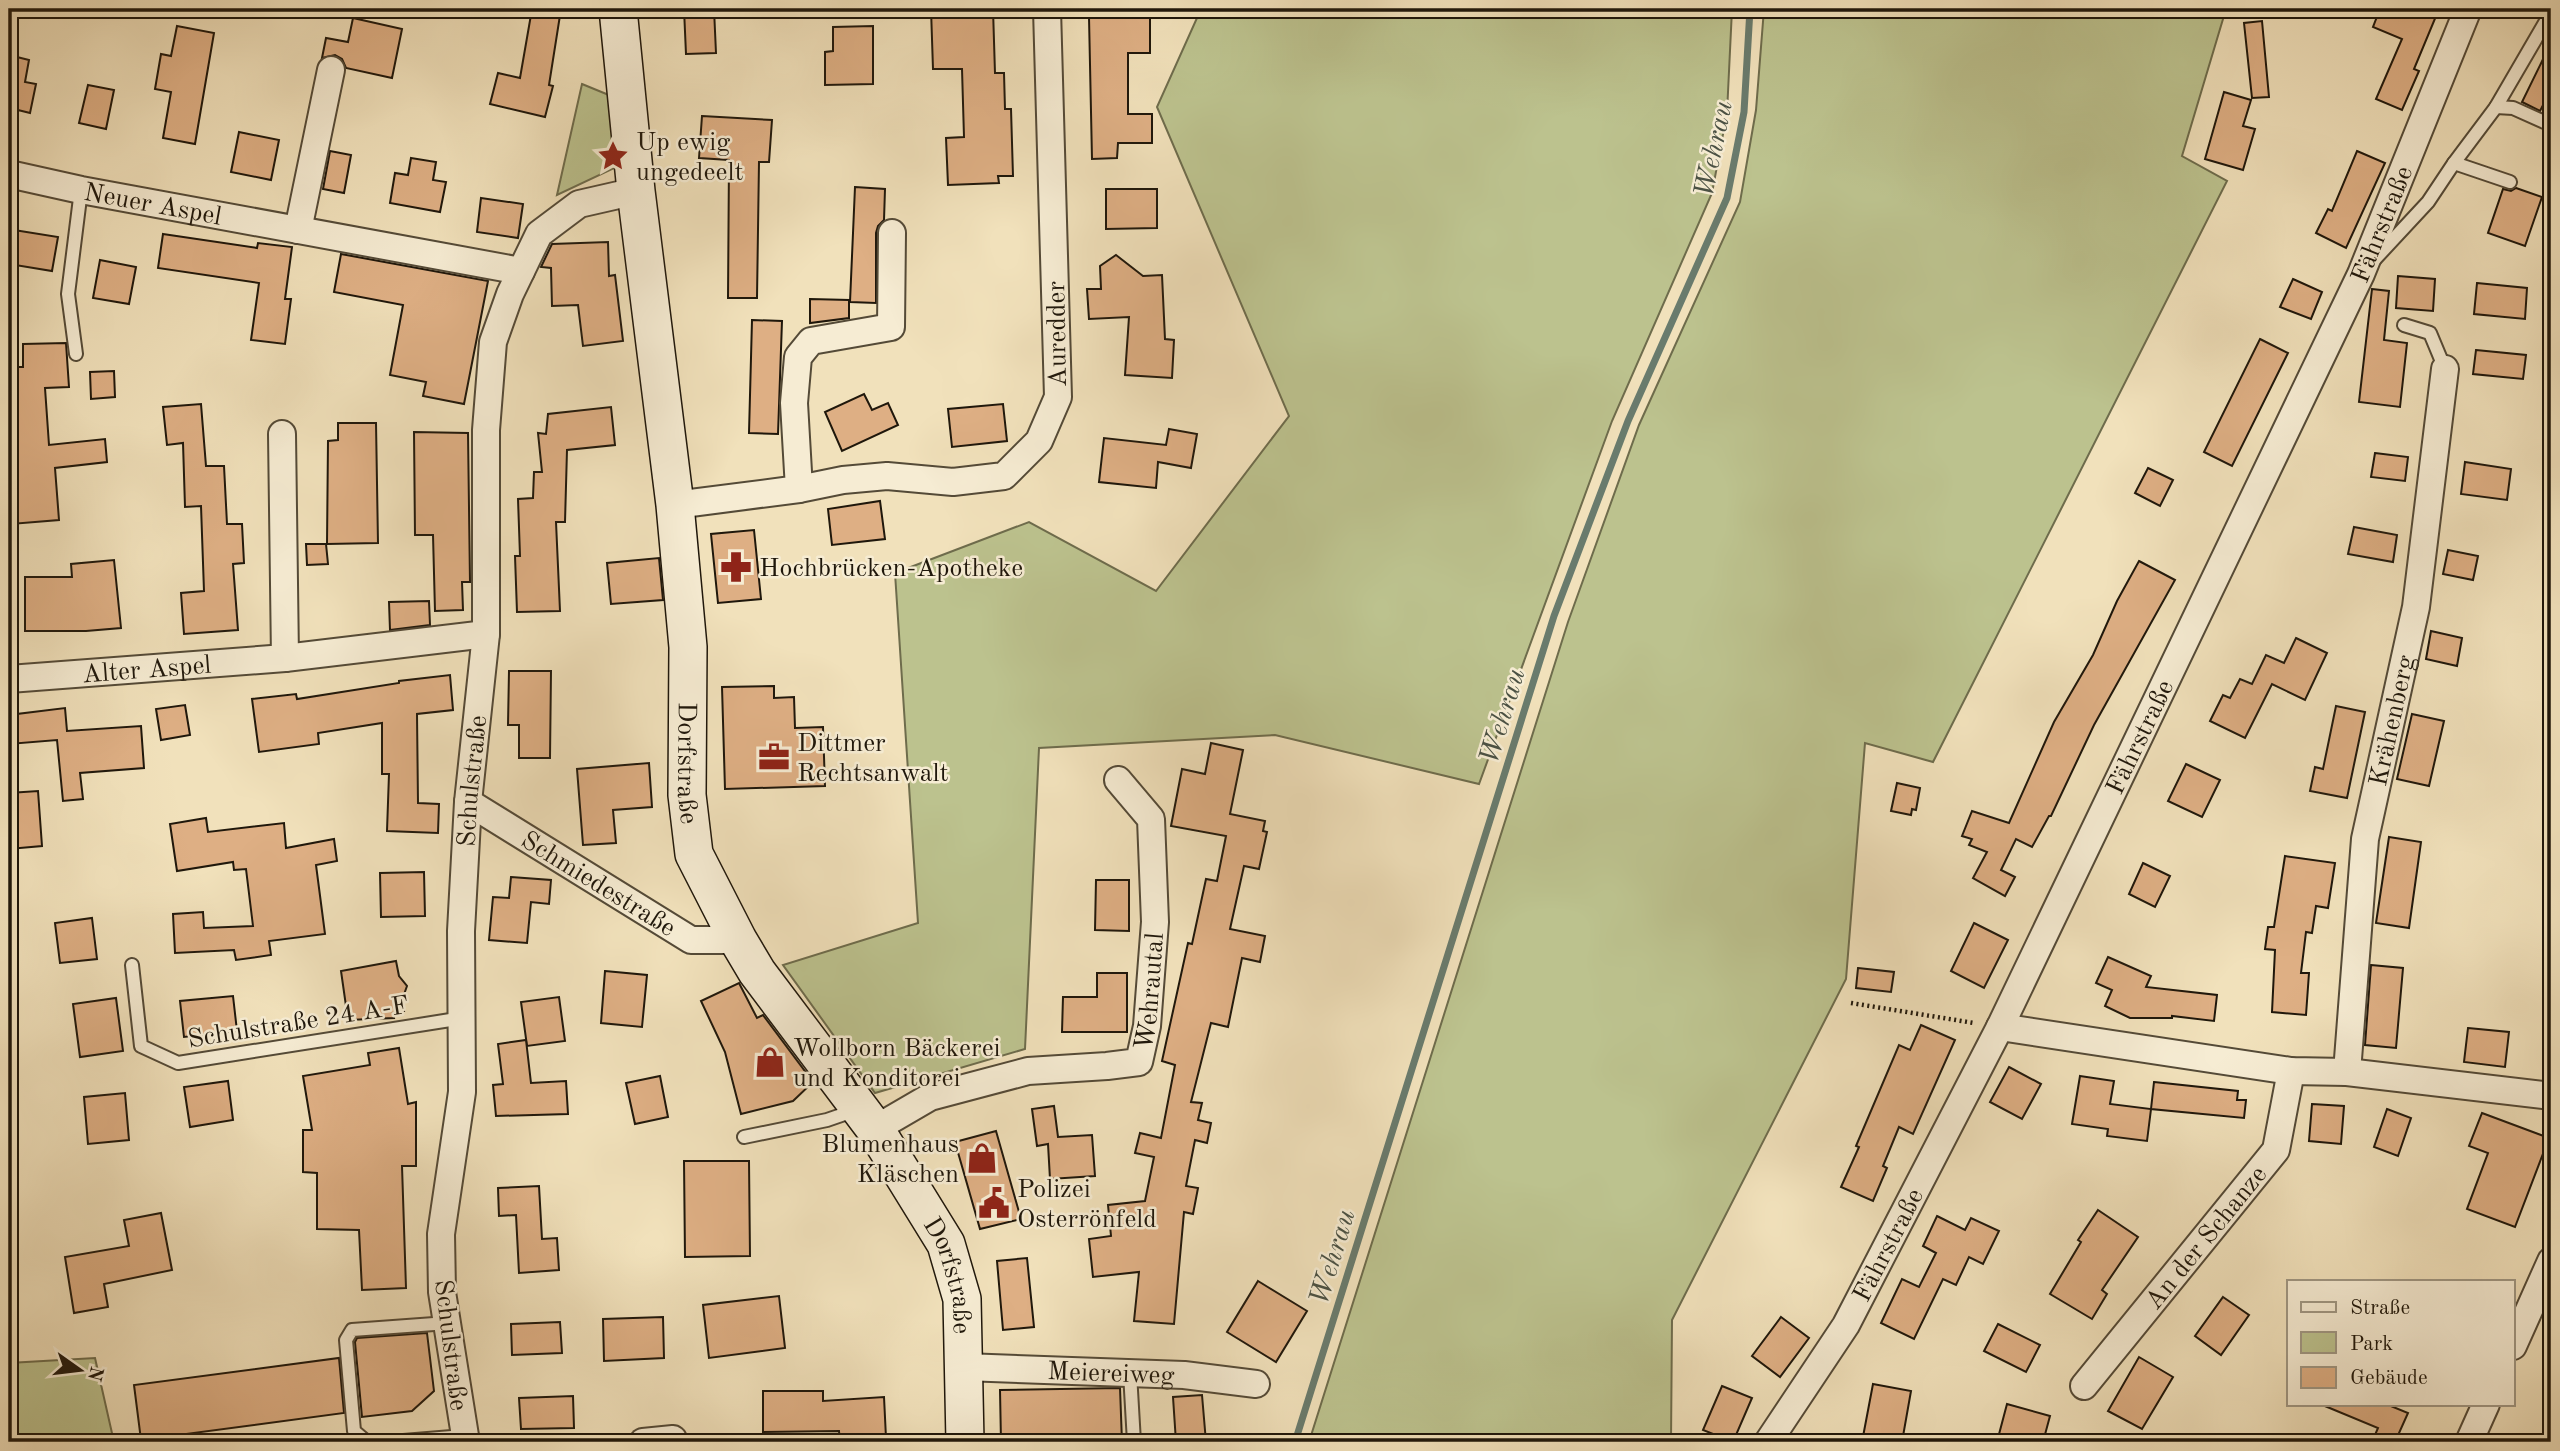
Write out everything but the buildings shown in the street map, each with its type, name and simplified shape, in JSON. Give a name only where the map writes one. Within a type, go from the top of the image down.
[{"type":"main road","name":"Dorfstraße","points":[[618,9],[636,191],[675,505],[688,647],[687,795],[694,854],[737,940],[867,1118],[946,1244],[962,1299],[965,1442]]},
{"type":"street","name":"Auredder","points":[[675,505],[887,476],[953,482],[1004,476],[1039,441],[1058,397],[1047,9]]},
{"type":"street","name":"Fährstraße","points":[[1769,1442],[1846,1325],[2000,1027],[2361,274],[2468,9]]},
{"type":"street","points":[[298,230],[331,70]]},
{"type":"street","name":"Neuer Aspel","points":[[9,173],[81,190],[521,271]]},
{"type":"street","name":"Schulstraße","points":[[465,1439],[442,1292],[441,1234],[462,1092],[461,931],[468,802],[486,634],[486,430],[493,342],[510,294],[539,234],[579,204],[636,191]]},
{"type":"street","points":[[799,489],[794,403],[798,357],[811,341],[891,327],[892,233]]},
{"type":"street","name":"Krähenberg","points":[[2347,1072],[2365,839],[2416,607],[2445,369]]},
{"type":"street","points":[[282,434],[285,658]]},
{"type":"street","name":"Alter Aspel","points":[[9,679],[285,658],[486,634]]},
{"type":"street","name":"Wehrautal","points":[[867,1118],[929,1097],[1018,1073],[1139,1062],[1147,1026],[1155,922],[1151,819],[1118,780]]},
{"type":"street","name":"Schmiedestraße","points":[[468,802],[691,940],[737,940]]},
{"type":"street","points":[[2000,1027],[2291,1071],[2347,1072],[2551,1096]]},
{"type":"street","name":"An der Schanze","points":[[2084,1386],[2276,1150],[2291,1071]]},
{"type":"street","points":[[2514,1344],[2551,1261]]},
{"type":"street","name":"Meiereiweg","points":[[964,1367],[1184,1375],[1256,1384]]},
{"type":"street","points":[[2469,1442],[2485,1406]]},
{"type":"street","points":[[643,1442],[673,1439]]},
{"type":"lane","points":[[2361,274],[2428,202],[2496,107],[2549,16]]},
{"type":"lane","points":[[2496,107],[2513,108],[2551,125]]},
{"type":"lane","points":[[2454,163],[2510,183]]},
{"type":"lane","points":[[76,354],[68,294],[81,190]]},
{"type":"lane","points":[[2404,325],[2430,333],[2445,369]]},
{"type":"lane","name":"Schulstraße 24 A-F","points":[[132,965],[141,1046],[178,1063],[463,1017]]},
{"type":"lane","points":[[744,1137],[827,1120],[867,1118]]},
{"type":"lane","points":[[367,1442],[354,1431],[346,1340],[352,1329],[447,1323]]},
{"type":"lane","points":[[1129,1373],[1133,1442]]},
{"type":"lane","points":[[391,1442],[465,1439]]},
{"type":"path","points":[[1851,1003],[2000,1027]]},
{"type":"green space","points":[[1201,9],[1732,9],[1727,113],[1712,193],[1612,421],[1479,784],[1275,735],[1039,748],[1025,1049],[875,1093],[783,965],[918,923],[895,573],[1029,522],[1156,591],[1289,416],[1157,107]]},
{"type":"green space","points":[[1764,9],[2226,9],[2182,156],[2227,181],[1933,762],[1865,743],[1846,979],[1672,1320],[1671,1442],[1309,1442],[1568,622],[1639,425],[1740,202],[1756,110]]},
{"type":"green space","points":[[582,84],[621,100],[625,163],[557,195]]},
{"type":"green space","points":[[95,1358],[114,1442],[9,1442],[9,1363]]},
{"type":"waterway","name":"Wehrau","points":[[1295,1442],[1554,616],[1628,421],[1727,198],[1744,112],[1750,9]]},
{"type":"place","name":"Up ewig ungedeelt","points":[[613,156]]},
{"type":"place","name":"Hochbrücken-Apotheke","points":[[736,567]]},
{"type":"place","name":"Dittmer Rechtsanwalt","points":[[774,757]]},
{"type":"place","name":"Wollborn Bäckerei und Konditorei","points":[[770,1062]]},
{"type":"place","name":"Blumenhaus Kläschen","points":[[982,1158]]},
{"type":"place","name":"Polizei Osterrönfeld","points":[[994,1203]]}]
